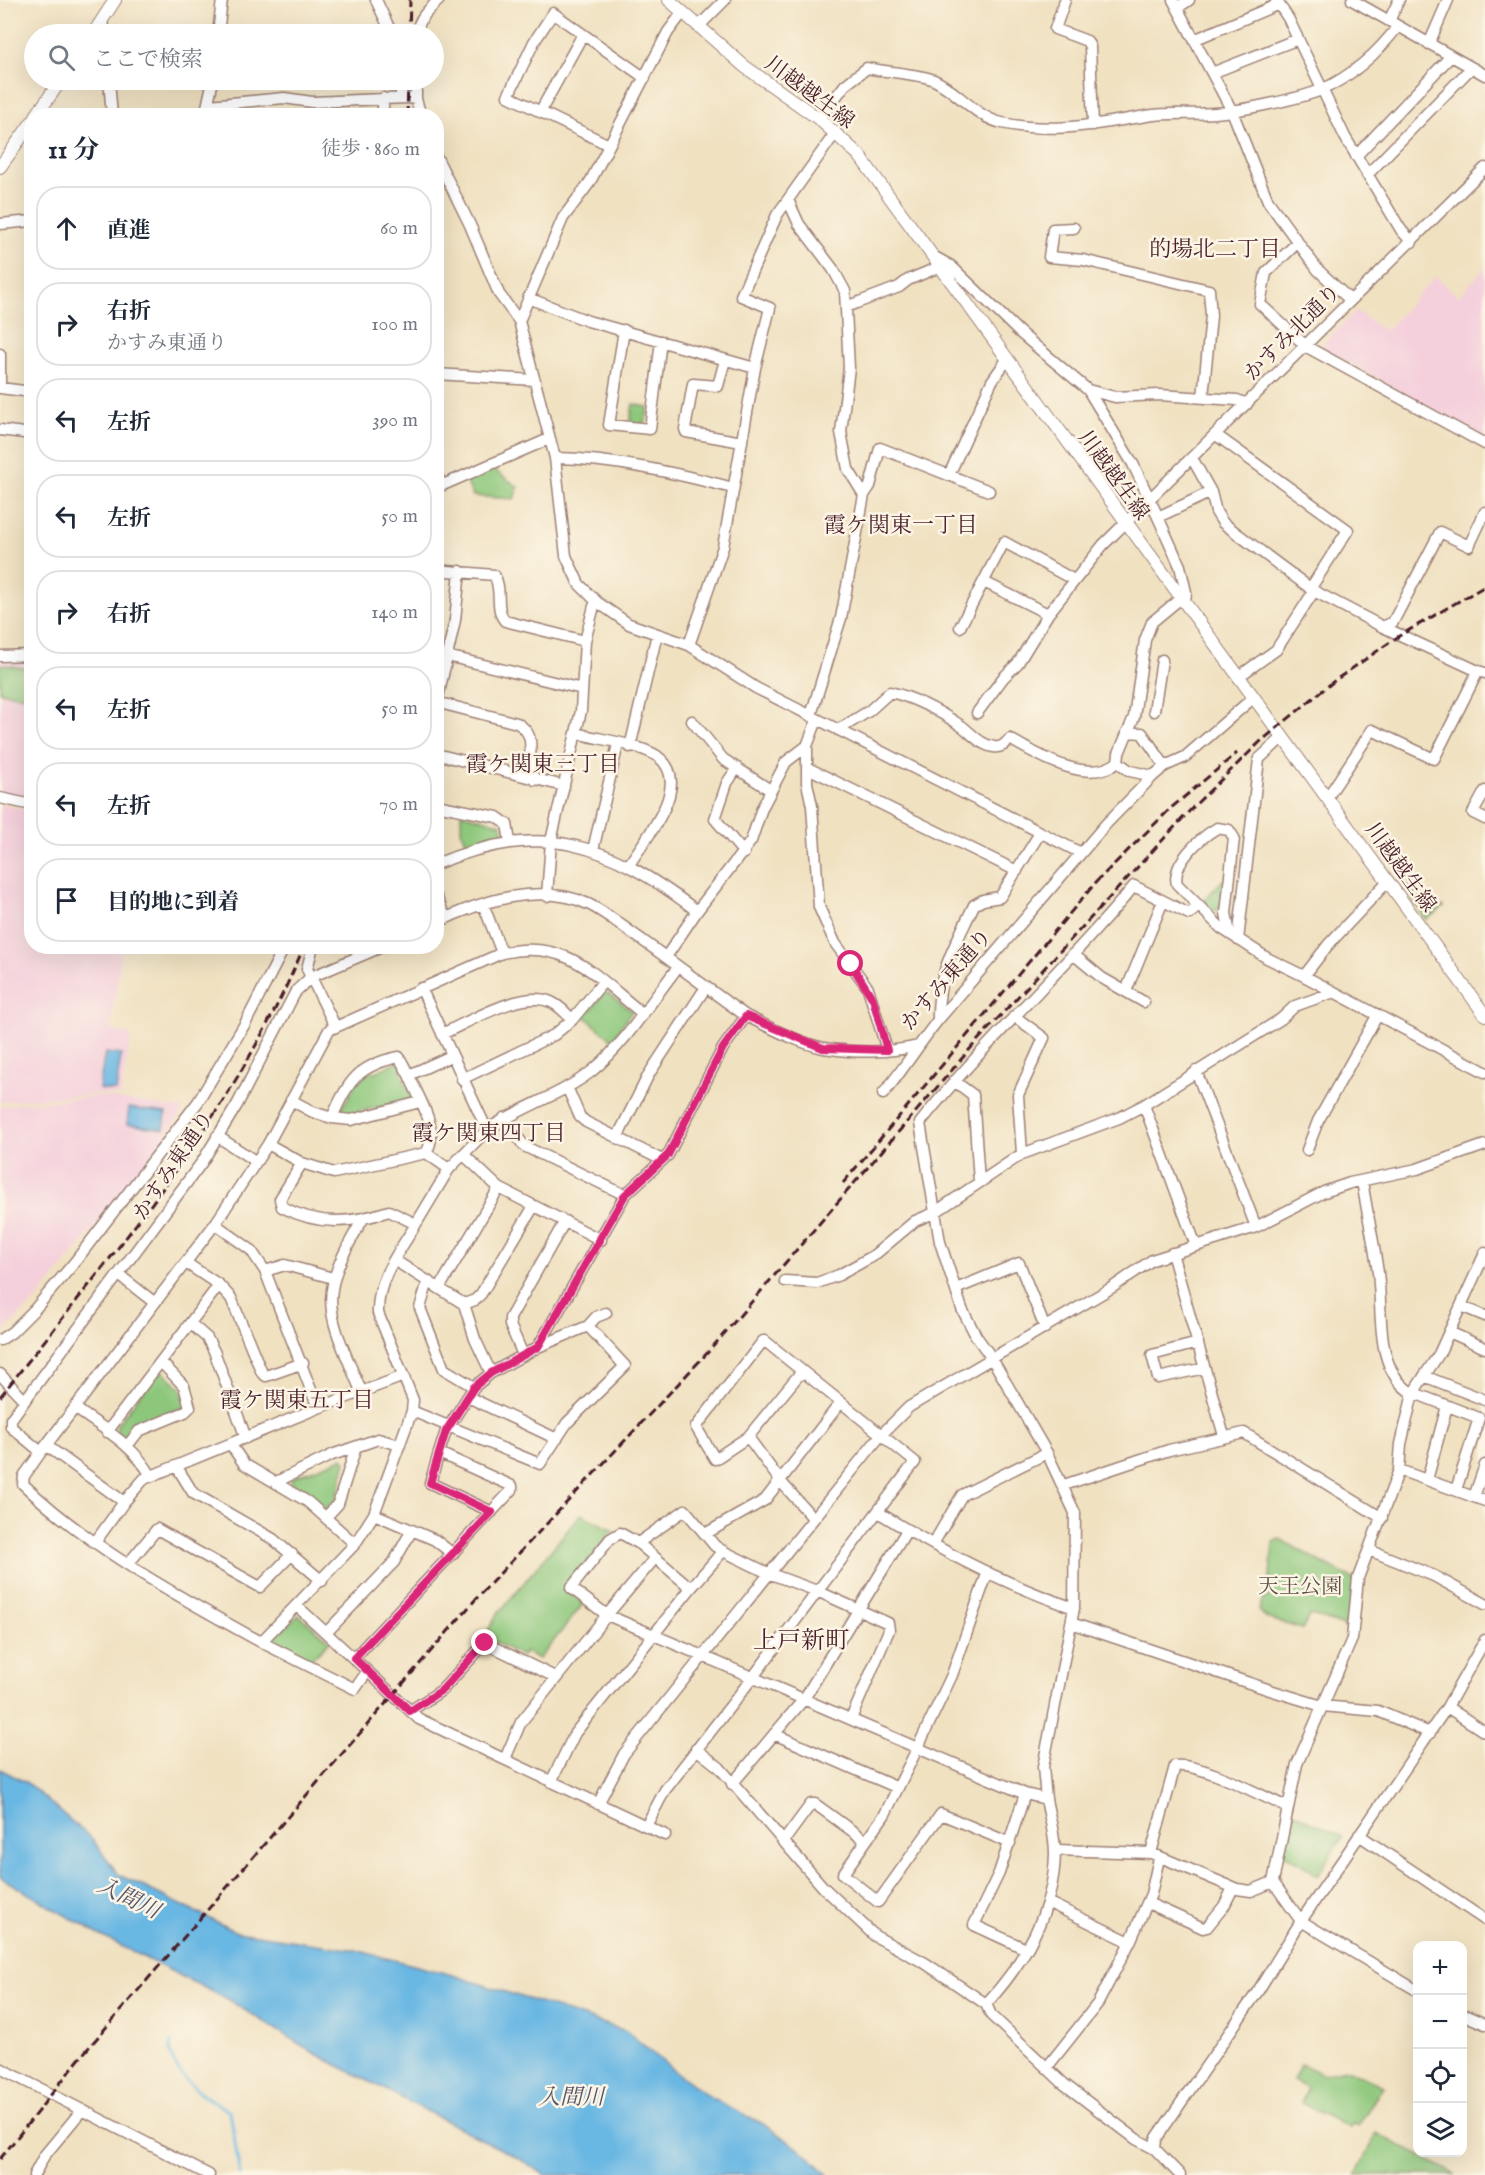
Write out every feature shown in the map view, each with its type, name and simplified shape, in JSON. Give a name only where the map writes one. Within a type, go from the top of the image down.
[{"type":"main road","points":[[102,22],[115,0]]},
{"type":"main road","name":"川越越生線","points":[[669,0],[744,66],[836,132],[859,155],[1006,361],[1485,1015]]},
{"type":"main road","points":[[42,108],[55,90]]},
{"type":"main road","points":[[0,167],[24,133]]},
{"type":"street","points":[[219,24],[222,0]]},
{"type":"street","points":[[376,0],[387,24]]},
{"type":"street","points":[[419,24],[423,16],[440,0]]},
{"type":"street","points":[[698,27],[725,0]]},
{"type":"street","points":[[1065,0],[1055,29],[1087,41],[1090,47],[1089,91],[1093,125]]},
{"type":"street","points":[[1189,0],[1175,4],[1196,39],[1232,111],[1268,201],[1318,270],[1350,300]]},
{"type":"street","points":[[1352,0],[1471,68],[1484,72]]},
{"type":"street","points":[[819,119],[845,85],[867,68],[891,74],[930,78],[947,86],[985,117],[1002,123],[1064,130],[1147,116],[1232,111],[1321,90],[1370,57],[1394,24],[1399,0]]},
{"type":"street","points":[[1429,44],[1448,0]]},
{"type":"street","points":[[1196,39],[1277,2],[1356,156],[1412,242]]},
{"type":"street","points":[[519,321],[563,218],[590,182],[668,32],[683,12]]},
{"type":"street","points":[[609,145],[508,96],[507,93],[534,42],[553,13],[582,36],[645,78]]},
{"type":"street","points":[[540,112],[582,36]]},
{"type":"street","points":[[1212,73],[1298,39]]},
{"type":"street","points":[[1356,156],[1451,56]]},
{"type":"street","points":[[1367,175],[1471,68]]},
{"type":"street","points":[[110,90],[111,108]]},
{"type":"street","points":[[207,108],[211,90]]},
{"type":"street","points":[[401,90],[401,98]]},
{"type":"street","points":[[416,90],[419,108]]},
{"type":"street","points":[[220,108],[284,98],[312,102],[383,98],[416,99]]},
{"type":"street","points":[[383,98],[383,108]]},
{"type":"street","points":[[689,645],[723,547],[755,368],[770,308],[741,296],[762,246],[788,200],[836,132]]},
{"type":"street","name":"かすみ北通り","points":[[977,713],[1003,678],[1018,663],[1048,614],[1074,580],[1125,522],[1307,347],[1350,300],[1412,242],[1485,168]]},
{"type":"street","points":[[444,174],[470,225],[499,294],[519,321],[555,458],[566,556],[579,584],[597,602],[629,624],[689,645],[728,672],[1080,853]]},
{"type":"street","points":[[788,200],[799,224],[845,291],[849,368],[841,432],[848,469],[864,495]]},
{"type":"street","points":[[0,224],[24,222]]},
{"type":"street","points":[[1074,228],[1053,229],[1049,257],[1083,260],[1209,290],[1211,316],[1203,397]]},
{"type":"street","points":[[1297,243],[1266,273],[1260,304],[1307,347],[1485,444]]},
{"type":"street","points":[[838,730],[869,711],[890,692],[926,705],[992,747],[1002,747],[1010,739],[1065,766],[1083,771],[1111,767],[1118,762],[1119,753],[1134,717],[1144,640],[1152,622],[1183,600],[1186,592],[1180,566],[1133,465],[1088,390],[1019,332],[951,266],[936,261],[899,287],[846,307]]},
{"type":"street","points":[[528,298],[588,321],[755,368]]},
{"type":"street","points":[[624,330],[609,425],[650,429],[661,341]]},
{"type":"street","points":[[0,354],[0,383]]},
{"type":"street","points":[[725,360],[718,386],[693,384],[685,429],[686,432],[742,442]]},
{"type":"street","points":[[949,475],[992,381],[1006,361]]},
{"type":"street","points":[[444,374],[535,380]]},
{"type":"street","points":[[0,388],[24,391]]},
{"type":"street","points":[[1088,390],[1115,397],[1159,395],[1203,397],[1237,400],[1247,404]]},
{"type":"street","points":[[0,430],[24,433]]},
{"type":"street","points":[[1216,435],[1348,530],[1276,650],[1238,677]]},
{"type":"street","points":[[444,485],[549,439]]},
{"type":"street","points":[[887,1050],[868,988],[834,943],[819,907],[807,746],[841,618],[864,495],[870,486],[881,447],[989,491]]},
{"type":"street","points":[[555,458],[595,459],[683,475],[733,488]]},
{"type":"street","points":[[1192,458],[1210,492],[1216,512],[1224,523],[1312,590],[1383,627],[1482,672],[1434,759],[1372,730],[1327,798]]},
{"type":"street","points":[[1158,517],[1210,492]]},
{"type":"street","points":[[1383,627],[1393,622],[1440,532],[1469,546],[1485,512]]},
{"type":"street","points":[[960,627],[1004,542],[1074,580]]},
{"type":"street","points":[[444,570],[494,575],[498,587],[500,613],[505,621],[585,640]]},
{"type":"street","points":[[444,670],[460,571]]},
{"type":"street","points":[[984,582],[1048,614]]},
{"type":"street","points":[[547,896],[551,841],[576,734],[585,640],[597,602]]},
{"type":"street","points":[[630,747],[657,634]]},
{"type":"street","points":[[0,656],[24,655]]},
{"type":"street","points":[[447,656],[582,689]]},
{"type":"street","points":[[1154,711],[1162,660]]},
{"type":"street","name":"かすみ東通り","points":[[444,919],[483,904],[516,896],[547,896],[587,904],[666,957],[746,1016],[823,1048],[887,1050],[918,1046],[1080,853],[1153,776],[1165,766],[1185,757],[1253,699]]},
{"type":"street","points":[[444,704],[517,723],[525,728],[532,741],[529,769],[535,780]]},
{"type":"street","points":[[692,721],[723,759],[770,790]]},
{"type":"street","points":[[1128,732],[1142,734],[1165,766]]},
{"type":"street","points":[[576,734],[656,755],[667,768],[672,785],[668,802],[629,865]]},
{"type":"street","points":[[1234,937],[1259,759],[1282,738]]},
{"type":"street","points":[[593,850],[618,744]]},
{"type":"street","points":[[666,957],[697,911],[752,841],[770,790],[786,762],[807,746]]},
{"type":"street","points":[[444,756],[564,786]]},
{"type":"street","points":[[1118,762],[1130,771],[1153,776]]},
{"type":"street","points":[[737,768],[727,783],[715,819],[744,853]]},
{"type":"street","points":[[807,768],[1017,871]]},
{"type":"street","points":[[1485,791],[1473,813],[1485,819]]},
{"type":"street","points":[[0,798],[24,803]]},
{"type":"street","points":[[444,807],[497,817],[507,824],[510,842]]},
{"type":"street","points":[[1234,937],[1226,914],[1234,843],[1229,830],[1221,828],[1210,832],[1178,866],[1175,877],[1177,884],[1199,906],[1234,937],[1377,1016],[1485,1072]]},
{"type":"street","points":[[938,1020],[938,996],[943,972],[974,905],[983,900],[1000,897],[1040,834]]},
{"type":"street","points":[[444,861],[470,850],[510,842],[551,841],[593,850],[629,865],[697,911]]},
{"type":"street","points":[[1304,976],[1328,945],[1388,881]]},
{"type":"street","points":[[986,2004],[1014,1972],[1047,1902],[1053,1878],[1055,1850],[1043,1767],[1074,1608],[1075,1513],[1064,1485],[1047,1454],[992,1357],[976,1336],[956,1289],[940,1242],[920,1124],[954,1081],[1134,886],[1189,914],[1199,906]]},
{"type":"street","points":[[1126,991],[1163,901]]},
{"type":"street","points":[[483,904],[502,953]]},
{"type":"street","points":[[367,1672],[354,1689],[261,1642],[189,1602],[96,1541],[23,1484],[24,1476],[215,1224],[268,1144],[325,1034],[335,1026],[502,953],[520,949],[567,955],[584,965],[642,1013]]},
{"type":"street","points":[[0,1340],[12,1332],[35,1309],[74,1263],[198,1102],[246,1022],[281,954]]},
{"type":"street","points":[[311,954],[307,966],[335,1026]]},
{"type":"street","name":"かすみ東通り","points":[[44,1449],[9,1423],[217,1136],[257,1068],[296,991],[311,977],[365,954]]},
{"type":"street","points":[[1073,954],[1102,978],[1144,1002]]},
{"type":"street","points":[[261,1642],[355,1544],[374,1514],[412,1411],[412,1400],[404,1376],[378,1312],[379,1290],[394,1260],[449,1169],[487,1130],[504,1118],[567,1087],[605,1058],[678,967]]},
{"type":"street","points":[[462,1079],[554,1035],[573,1020],[603,982]]},
{"type":"street","points":[[617,1138],[649,1074],[706,987]]},
{"type":"street","points":[[421,988],[487,1130]]},
{"type":"street","points":[[785,1281],[817,1283],[839,1275],[873,1256],[915,1221],[934,1213],[1022,1154],[1119,1118],[1144,1105],[1281,1020],[1295,1006],[1334,992]]},
{"type":"street","points":[[442,1034],[513,1002],[535,999],[560,1007],[573,1020]]},
{"type":"street","points":[[538,1347],[625,1195],[668,1155],[723,1048],[746,1016]]},
{"type":"street","points":[[1307,1150],[1318,1121],[1377,1016]]},
{"type":"street","points":[[1014,1017],[1044,1038],[1018,1095],[1022,1154]]},
{"type":"street","points":[[883,1094],[905,1068],[918,1046]]},
{"type":"street","points":[[409,1075],[451,1056]]},
{"type":"street","points":[[332,1118],[350,1082],[361,1071],[399,1057],[409,1075],[432,1132],[426,1153]]},
{"type":"street","points":[[1196,1071],[1256,1227]]},
{"type":"street","points":[[954,1081],[973,1095],[980,1182]]},
{"type":"street","points":[[567,1087],[580,1117],[662,1160]]},
{"type":"street","points":[[291,1100],[313,1112],[332,1118],[351,1120],[420,1102]]},
{"type":"street","points":[[1144,1105],[1196,1246]]},
{"type":"street","points":[[504,1118],[524,1146],[625,1195]]},
{"type":"street","points":[[217,1136],[255,1161]]},
{"type":"street","points":[[268,1144],[302,1163],[334,1173],[426,1153],[449,1169]]},
{"type":"street","points":[[597,1804],[624,1754],[704,1658],[768,1573],[881,1434],[909,1407],[992,1357],[1046,1328],[1147,1263],[1256,1227],[1324,1192],[1416,1169],[1485,1145]]},
{"type":"street","points":[[463,1154],[499,1188],[601,1240]]},
{"type":"street","points":[[302,1163],[280,1199],[282,1207],[303,1217],[328,1223],[363,1220],[393,1212],[416,1224]]},
{"type":"street","points":[[1362,1181],[1378,1274],[1380,1331],[1392,1370],[1401,1385],[1413,1393],[1480,1420],[1456,1490]]},
{"type":"street","points":[[440,1287],[499,1188]]},
{"type":"street","points":[[464,1304],[475,1300],[482,1294],[534,1206]]},
{"type":"street","points":[[361,1391],[331,1315],[333,1278],[363,1220]]},
{"type":"street","points":[[523,1355],[510,1325],[510,1318],[565,1221]]},
{"type":"street","points":[[215,1224],[251,1250],[265,1271],[303,1363],[318,1408]]},
{"type":"street","points":[[1413,1988],[1301,1921],[1273,1882],[1297,1764],[1352,1639],[1358,1578],[1399,1470],[1401,1444],[1413,1393],[1439,1354],[1461,1306],[1480,1278],[1485,1252]]},
{"type":"street","points":[[1172,1253],[1224,1436]]},
{"type":"street","points":[[394,1260],[464,1304],[475,1339],[491,1373]]},
{"type":"street","points":[[186,1263],[219,1285],[238,1310],[262,1373],[272,1375],[303,1363]]},
{"type":"street","points":[[956,1289],[1019,1263],[1046,1328]]},
{"type":"street","points":[[265,1271],[285,1265],[333,1278]]},
{"type":"street","points":[[118,1275],[154,1303]]},
{"type":"street","points":[[428,1281],[420,1308],[444,1370],[474,1387]]},
{"type":"street","points":[[107,1432],[219,1285]]},
{"type":"street","points":[[1461,1306],[1485,1316]]},
{"type":"street","points":[[492,1512],[430,1483],[450,1425],[474,1387],[491,1373],[538,1347],[588,1326],[596,1317],[606,1313]]},
{"type":"street","points":[[190,1323],[207,1338],[214,1351],[246,1438]]},
{"type":"street","points":[[412,1411],[540,1464],[567,1423],[625,1366],[588,1326]]},
{"type":"street","points":[[1449,1332],[1485,1348]]},
{"type":"street","points":[[646,1827],[664,1790],[753,1677],[915,1462],[881,1434],[802,1371],[764,1341],[696,1427],[715,1459],[748,1437],[802,1371]]},
{"type":"street","points":[[1198,1343],[1152,1355],[1158,1378],[1205,1368]]},
{"type":"street","points":[[127,1446],[138,1431],[185,1412],[190,1407],[184,1386],[161,1362]]},
{"type":"street","points":[[0,1374],[24,1400]]},
{"type":"street","points":[[96,1541],[139,1484],[151,1476],[361,1391],[404,1376]]},
{"type":"street","points":[[1424,1376],[1485,1400]]},
{"type":"street","points":[[468,1397],[556,1439]]},
{"type":"street","points":[[705,1534],[765,1500],[841,1402]]},
{"type":"street","points":[[1427,1480],[1447,1406]]},
{"type":"street","points":[[75,1408],[143,1460],[151,1476]]},
{"type":"street","points":[[1064,1485],[1169,1450],[1244,1432],[1382,1518]]},
{"type":"street","points":[[748,1437],[781,1482],[813,1518]]},
{"type":"street","points":[[276,1482],[378,1439],[400,1445]]},
{"type":"street","points":[[231,1445],[244,1464],[276,1482],[326,1517],[355,1544]]},
{"type":"street","points":[[326,1517],[338,1504],[356,1447]]},
{"type":"street","points":[[44,1449],[124,1502]]},
{"type":"street","points":[[354,1658],[512,1490],[512,1486],[439,1453]]},
{"type":"street","points":[[933,1544],[962,1495],[1047,1454]]},
{"type":"street","points":[[1399,1470],[1480,1499],[1485,1465]]},
{"type":"street","points":[[177,1467],[188,1489],[193,1493],[273,1539],[322,1581]]},
{"type":"street","points":[[638,1543],[685,1510],[715,1546],[723,1551],[768,1573],[888,1623],[889,1629],[851,1719]]},
{"type":"street","points":[[878,1512],[987,1574],[1029,1593],[1074,1608]]},
{"type":"street","points":[[374,1514],[435,1540],[453,1554]]},
{"type":"street","points":[[128,1564],[149,1535],[157,1529],[260,1587],[292,1554]]},
{"type":"street","points":[[326,1633],[394,1563],[412,1530]]},
{"type":"street","points":[[732,1784],[804,1699],[907,1530]]},
{"type":"street","points":[[691,1588],[638,1543],[620,1533],[610,1539],[571,1588],[607,1615],[653,1636],[1025,1794],[1046,1799]]},
{"type":"street","points":[[1368,1550],[1434,1576],[1485,1604]]},
{"type":"street","points":[[551,1782],[575,1733],[723,1551]]},
{"type":"street","points":[[505,1759],[521,1722],[555,1677],[655,1558]]},
{"type":"street","points":[[987,1574],[952,1675],[918,1747],[885,1814],[843,1875],[878,1902],[941,1814],[1010,1843]]},
{"type":"street","points":[[297,1606],[424,1722],[665,1835]]},
{"type":"street","points":[[1071,1623],[1322,1706],[1378,1711],[1430,1733]]},
{"type":"street","points":[[1155,2149],[1156,2139],[1258,1991],[1301,1921],[1359,1835],[1448,1707],[1485,1640]]},
{"type":"street","points":[[410,1711],[442,1690],[485,1643],[555,1677]]},
{"type":"street","points":[[1448,1707],[1485,1732]]},
{"type":"street","points":[[774,1734],[898,1788]]},
{"type":"street","points":[[696,1749],[719,1767],[823,1887],[875,1936],[916,1957],[986,2004],[991,2014],[1048,2066],[1064,2084],[1136,2139],[1155,2149],[1180,2175]]},
{"type":"street","points":[[1048,2066],[1098,2003],[1148,1902],[1155,1855],[1175,1766],[1182,1765],[1219,1778],[1287,1807]]},
{"type":"street","points":[[1025,1794],[1010,1843],[974,1925],[1026,1949]]},
{"type":"street","points":[[783,1842],[811,1804],[815,1804],[866,1840]]},
{"type":"street","points":[[1359,1835],[1485,1920]]},
{"type":"street","points":[[1055,1850],[1155,1855],[1233,1888],[1251,1892],[1273,1882]]},
{"type":"street","points":[[1148,1902],[1203,1928],[1207,1927],[1224,1906],[1233,1888]]},
{"type":"street","points":[[1047,1902],[1130,1942]]},
{"type":"street","points":[[1467,2016],[1485,2024]]},
{"type":"street","points":[[0,2068],[209,2175]]},
{"type":"street","points":[[34,2175],[44,2156],[82,2110]]},
{"type":"shaded area","points":[[1485,268],[1485,438],[1323,349],[1322,345],[1356,311],[1385,331],[1436,276],[1458,297]]},
{"type":"shaded area","points":[[0,660],[24,661],[24,796],[0,792]]},
{"type":"shaded area","points":[[0,805],[24,810],[24,954],[121,954],[110,1030],[131,1035],[121,1096],[96,1094],[0,1102]]},
{"type":"shaded area","points":[[98,1096],[184,1109],[156,1151],[38,1298],[0,1335],[0,1106]]},
{"type":"green space","points":[[633,404],[648,407],[646,421],[639,425],[630,423]]},
{"type":"green space","points":[[493,469],[518,487],[514,499],[473,496],[466,481]]},
{"type":"green space","points":[[0,664],[24,668],[24,696],[0,692]]},
{"type":"green space","points":[[461,813],[502,824],[504,835],[501,839],[469,847],[461,831]]},
{"type":"green space","points":[[1225,880],[1222,905],[1216,911],[1209,909],[1203,901]]},
{"type":"green space","points":[[1401,882],[1423,894],[1417,906],[1433,913],[1438,905],[1444,907],[1426,920]]},
{"type":"green space","points":[[604,993],[608,993],[632,1011],[612,1040],[583,1015],[588,1009],[592,1009]]},
{"type":"green space","points":[[398,1061],[403,1069],[401,1071],[407,1087],[410,1088],[413,1096],[410,1100],[358,1112],[357,1115],[342,1114],[341,1109],[354,1088],[353,1086],[370,1071],[374,1073]]},
{"type":"green space","points":[[163,1371],[181,1388],[186,1402],[183,1408],[149,1420],[125,1439],[119,1435],[116,1426],[157,1373]]},
{"type":"green space","points":[[343,1458],[346,1462],[336,1499],[326,1509],[293,1487],[291,1480],[293,1477]]},
{"type":"green space","points":[[581,1514],[613,1530],[566,1589],[584,1603],[539,1659],[525,1652],[522,1656],[484,1637],[497,1615]]},
{"type":"green space","name":"天王公園","points":[[1279,1539],[1354,1580],[1350,1628],[1311,1615],[1302,1629],[1267,1618],[1259,1611],[1263,1598],[1268,1598],[1273,1542]]},
{"type":"green space","points":[[299,1615],[330,1641],[308,1662],[270,1641]]},
{"type":"green space","points":[[1289,1810],[1343,1837],[1317,1876],[1310,1869],[1282,1853]]},
{"type":"green space","points":[[1301,2064],[1322,2074],[1346,2069],[1383,2086],[1358,2126],[1353,2123],[1350,2128],[1301,2103],[1308,2088],[1293,2080]]},
{"type":"green space","points":[[1376,2133],[1413,2152],[1413,2157],[1422,2157],[1456,2175],[1356,2175]]},
{"type":"water","points":[[105,1053],[121,1055],[116,1091],[99,1089]]},
{"type":"water","points":[[129,1108],[166,1113],[164,1129],[127,1124]]},
{"type":"water","name":"入間川","points":[[0,1769],[27,1783],[92,1839],[119,1875],[237,1932],[355,1950],[456,1976],[626,2031],[710,2097],[763,2124],[808,2155],[828,2175],[545,2175],[520,2159],[314,2053],[227,1999],[101,1936],[0,1877]]},
{"type":"waterway","points":[[171,2042],[171,2053],[181,2074],[210,2100],[230,2111],[240,2175]]},
{"type":"railway","points":[[409,24],[410,0]]},
{"type":"railway","points":[[407,108],[408,90]]},
{"type":"railway","points":[[0,2159],[84,2053],[475,1600],[710,1350],[977,1041],[1195,805],[1260,742],[1334,681],[1399,636],[1485,586]]},
{"type":"railway","points":[[843,1183],[1097,881],[1171,808],[1237,753]]},
{"type":"railway","points":[[0,1397],[127,1236],[207,1126],[243,1068],[300,954]]},
{"type":"district","name":"的場北二丁目","points":[[1215,248]]},
{"type":"district","name":"霞ケ関東一丁目","points":[[901,524]]},
{"type":"district","name":"霞ケ関東三丁目","points":[[543,763]]},
{"type":"district","name":"霞ケ関東四丁目","points":[[489,1132]]},
{"type":"district","name":"霞ケ関東五丁目","points":[[297,1399]]},
{"type":"district","name":"上戸新町","points":[[801,1640]]},
{"type":"route","points":[[485,1643],[442,1690],[410,1711],[354,1658],[492,1512],[430,1483],[446,1431],[474,1387],[491,1373],[538,1347],[625,1195],[668,1155],[723,1048],[746,1016],[823,1048],[887,1050],[873,999],[851,964]]}]
